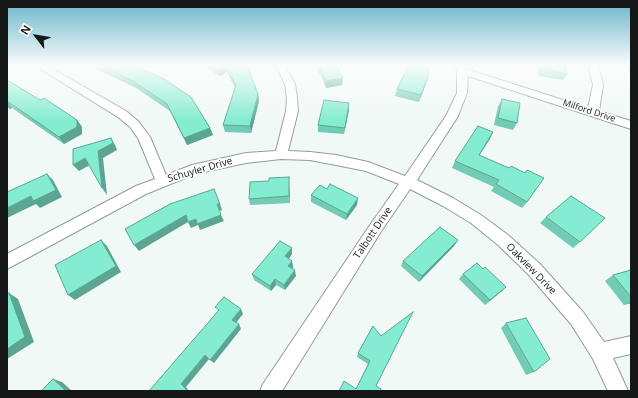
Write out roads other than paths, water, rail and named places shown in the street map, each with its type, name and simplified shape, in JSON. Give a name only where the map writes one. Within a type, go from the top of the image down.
[{"type":"street","points":[[70,84],[122,114],[134,124],[144,136],[162,180]]},
{"type":"street","points":[[281,155],[292,111],[290,84]]},
{"type":"street","name":"Talbott Drive","points":[[270,391],[375,229],[452,116],[462,93],[463,84]]},
{"type":"street","name":"Milford Drive","points":[[506,84],[631,125]]},
{"type":"street","points":[[593,113],[598,84]]},
{"type":"street","name":"Schuyler Drive","points":[[7,262],[162,180],[217,163],[246,158],[281,155],[310,156],[368,167],[408,182]]},
{"type":"street","name":"Oakview Drive","points":[[408,182],[448,202],[476,219],[503,240],[534,269],[572,313],[600,352],[618,391]]},
{"type":"street","points":[[600,352],[631,345]]}]
